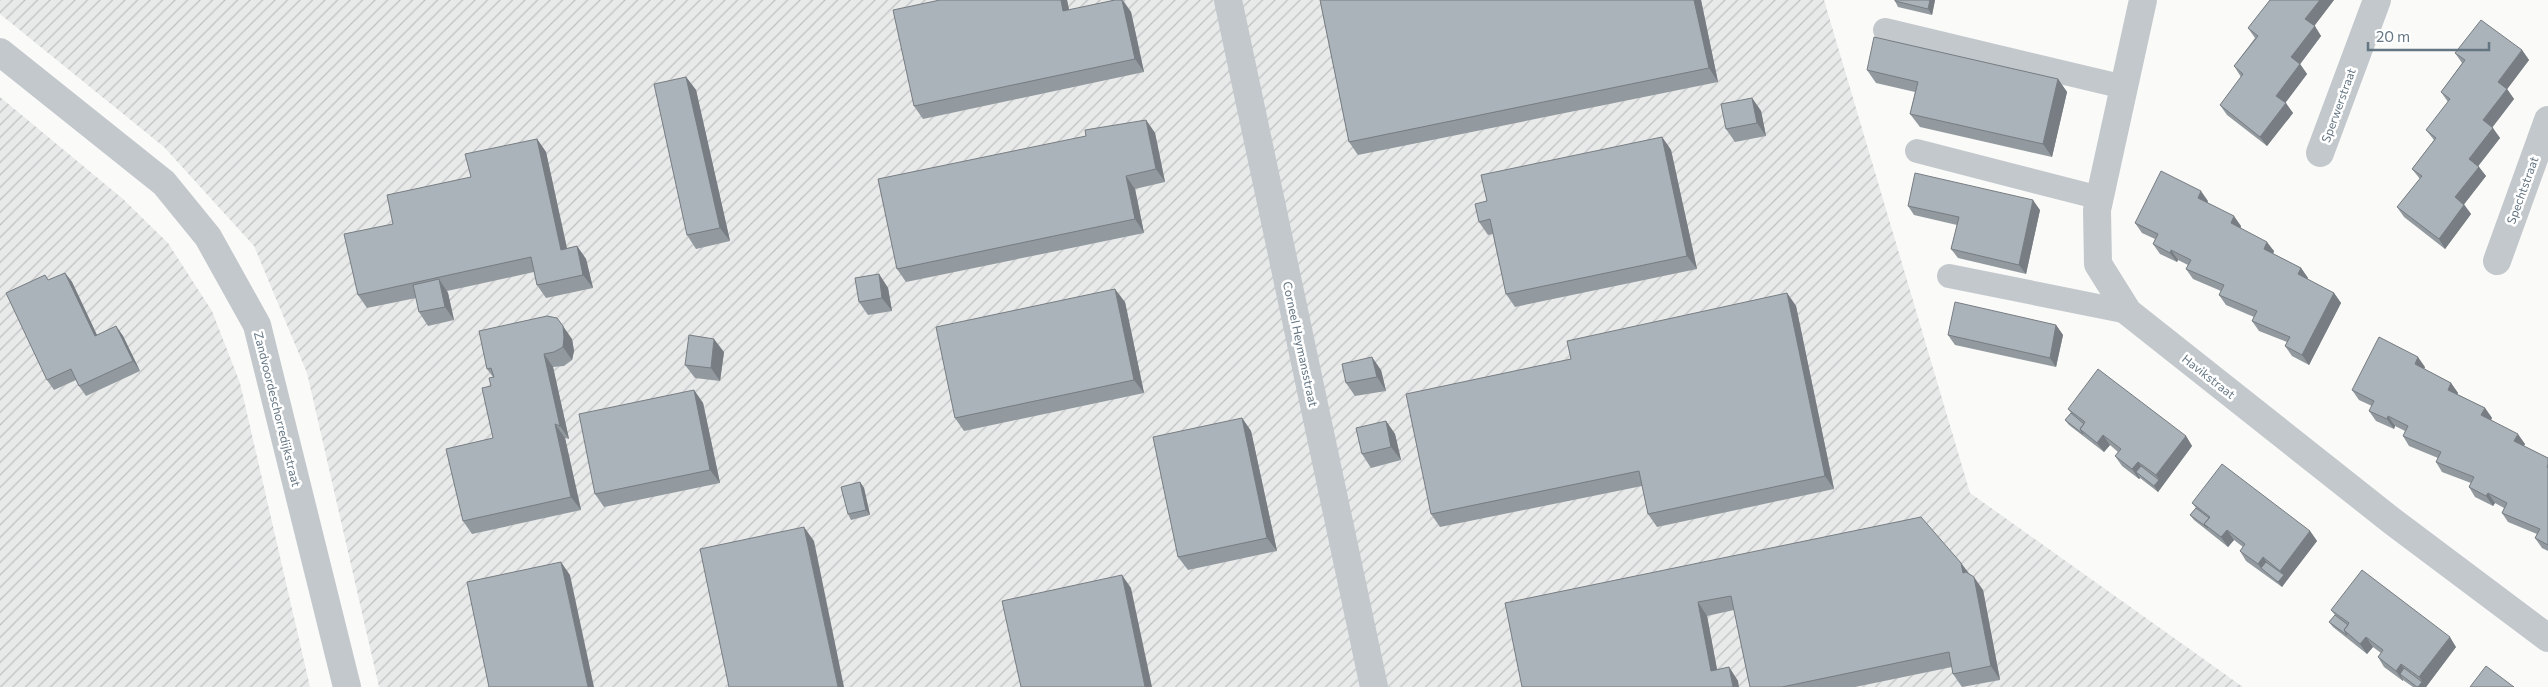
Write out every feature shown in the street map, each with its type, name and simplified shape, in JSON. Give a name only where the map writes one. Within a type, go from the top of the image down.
[{"type":"street","name":"Corneel Heymansstraat","points":[[1228,0],[1374,687]]},
{"type":"street","name":"Havikstraat","points":[[2143,0],[2097,210],[2098,264],[2128,312],[2392,521],[2548,638]]},
{"type":"street","name":"Sperwerstraat","points":[[2320,153],[2377,0]]},
{"type":"street","name":"Zandvoordeschorredijkstraat","points":[[0,52],[164,183],[208,237],[257,326],[347,687]]},
{"type":"street","name":"Spechtstraat","points":[[2497,261],[2548,120]]},
{"type":"lane","points":[[1885,30],[2124,87]]},
{"type":"lane","points":[[1917,151],[2100,198]]},
{"type":"lane","points":[[1949,276],[2128,312]]},
{"type":"shaded area","points":[[0,0],[1824,0],[1970,493],[2243,687],[379,687],[307,373],[254,246],[164,147],[0,14]]},
{"type":"shaded area","points":[[0,97],[123,199],[168,243],[212,311],[240,383],[310,687],[0,687]]},
{"type":"building","points":[[940,0],[1061,0],[1063,11],[1122,0],[1135,59],[914,106],[893,10]]},
{"type":"building","points":[[1320,0],[1694,0],[1709,68],[1349,142]]},
{"type":"building","points":[[1895,0],[1930,0],[1928,9]]},
{"type":"building","points":[[2270,0],[2320,0],[2305,19],[2315,26],[2291,57],[2300,64],[2276,96],[2286,103],[2260,137],[2220,105],[2243,74],[2234,66],[2258,36],[2248,28]]},
{"type":"building","points":[[2481,20],[2522,50],[2498,82],[2507,89],[2483,120],[2493,128],[2469,159],[2479,167],[2455,197],[2464,205],[2439,239],[2397,207],[2422,176],[2412,169],[2436,138],[2426,130],[2450,99],[2441,92],[2465,60],[2455,53]]},
{"type":"building","points":[[1874,37],[2058,79],[2043,144],[1910,114],[1918,82],[1867,70]]},
{"type":"building","points":[[686,77],[720,228],[687,235],[654,84]]},
{"type":"building","points":[[1752,98],[1757,123],[1726,129],[1721,104]]},
{"type":"building","points":[[1146,120],[1156,169],[1126,176],[1135,219],[897,269],[878,179],[1086,136],[1085,130]]},
{"type":"building","points":[[1662,137],[1687,256],[1506,294],[1490,219],[1479,222],[1475,204],[1487,201],[1481,175]]},
{"type":"building","points":[[537,139],[561,250],[577,246],[583,275],[537,285],[531,257],[358,295],[344,234],[393,224],[387,195],[471,177],[465,154]]},
{"type":"building","points":[[2161,171],[2201,191],[2198,198],[2234,216],[2231,223],[2267,242],[2264,249],[2301,268],[2298,274],[2334,293],[2302,355],[2285,346],[2290,337],[2252,321],[2257,311],[2219,295],[2224,285],[2186,269],[2191,260],[2171,250],[2170,253],[2153,244],[2158,234],[2135,223]]},
{"type":"building","points":[[1915,173],[2033,200],[2019,265],[1951,249],[1959,217],[1908,206]]},
{"type":"building","points":[[65,273],[95,336],[116,326],[133,361],[79,386],[71,369],[47,380],[6,293],[45,275],[48,280]]},
{"type":"building","points":[[879,274],[882,298],[859,302],[855,278]]},
{"type":"building","points":[[439,279],[445,307],[419,312],[413,285]]},
{"type":"building","points":[[1115,289],[1134,380],[955,418],[936,327]]},
{"type":"building","points":[[1787,293],[1825,476],[1648,514],[1639,471],[1431,514],[1406,394],[1571,359],[1567,341]]},
{"type":"building","points":[[1955,302],[2056,325],[2050,358],[1948,335]]},
{"type":"building","points":[[547,316],[557,318],[563,326],[563,347],[554,352],[544,354],[560,426],[555,424],[571,497],[463,521],[446,449],[493,438],[482,388],[491,386],[489,378],[494,377],[491,368],[487,369],[479,331]]},
{"type":"building","points":[[689,335],[714,339],[711,368],[685,365]]},
{"type":"building","points":[[2379,337],[2418,357],[2415,364],[2451,383],[2448,390],[2485,408],[2481,415],[2518,434],[2514,441],[2548,458],[2548,545],[2535,538],[2540,529],[2502,513],[2507,503],[2488,493],[2486,496],[2469,487],[2474,477],[2436,462],[2441,452],[2403,436],[2408,426],[2388,416],[2387,419],[2369,411],[2374,401],[2352,390]]},
{"type":"building","points":[[1372,357],[1377,377],[1346,383],[1342,364]]},
{"type":"building","points":[[2098,369],[2186,436],[2156,475],[2138,462],[2132,469],[2115,456],[2121,449],[2103,435],[2097,443],[2080,429],[2085,422],[2068,409]]},
{"type":"building","points":[[694,390],[710,470],[595,494],[579,414]]},
{"type":"building","points":[[2071,413],[2084,424],[2080,429],[2083,434],[2065,420]]},
{"type":"building","points":[[1242,418],[1267,538],[1178,557],[1153,437]]},
{"type":"building","points":[[1386,421],[1391,447],[1362,454],[1356,428]]},
{"type":"building","points":[[2222,464],[2310,531],[2280,571],[2263,557],[2258,564],[2240,551],[2245,544],[2227,530],[2221,537],[2204,524],[2210,517],[2192,503]]},
{"type":"building","points":[[2141,466],[2159,480],[2154,486],[2136,472]]},
{"type":"building","points":[[860,482],[866,510],[848,514],[841,487]]},
{"type":"building","points":[[2196,508],[2209,518],[2204,524],[2208,528],[2190,515]]},
{"type":"building","points":[[1921,517],[1961,563],[1963,573],[1966,572],[1974,577],[1991,666],[1953,674],[1949,652],[1782,687],[1750,687],[1731,596],[1698,602],[1711,671],[1729,667],[1733,687],[1522,687],[1505,603]]},
{"type":"building","points":[[804,527],[838,687],[729,687],[700,549]]},
{"type":"building","points":[[561,562],[588,687],[489,687],[467,582]]},
{"type":"building","points":[[2266,562],[2284,575],[2278,582],[2261,568]]},
{"type":"building","points":[[2362,570],[2450,637],[2419,677],[2401,664],[2396,671],[2378,657],[2383,650],[2366,637],[2360,644],[2344,630],[2349,623],[2331,610]]},
{"type":"building","points":[[1122,575],[1145,687],[1021,687],[1002,601]]},
{"type":"building","points":[[2335,615],[2348,625],[2344,630],[2347,635],[2329,622]]},
{"type":"building","points":[[2486,666],[2514,687],[2470,687]]},
{"type":"building","points":[[2404,668],[2422,682],[2418,687],[2400,674]]}]
